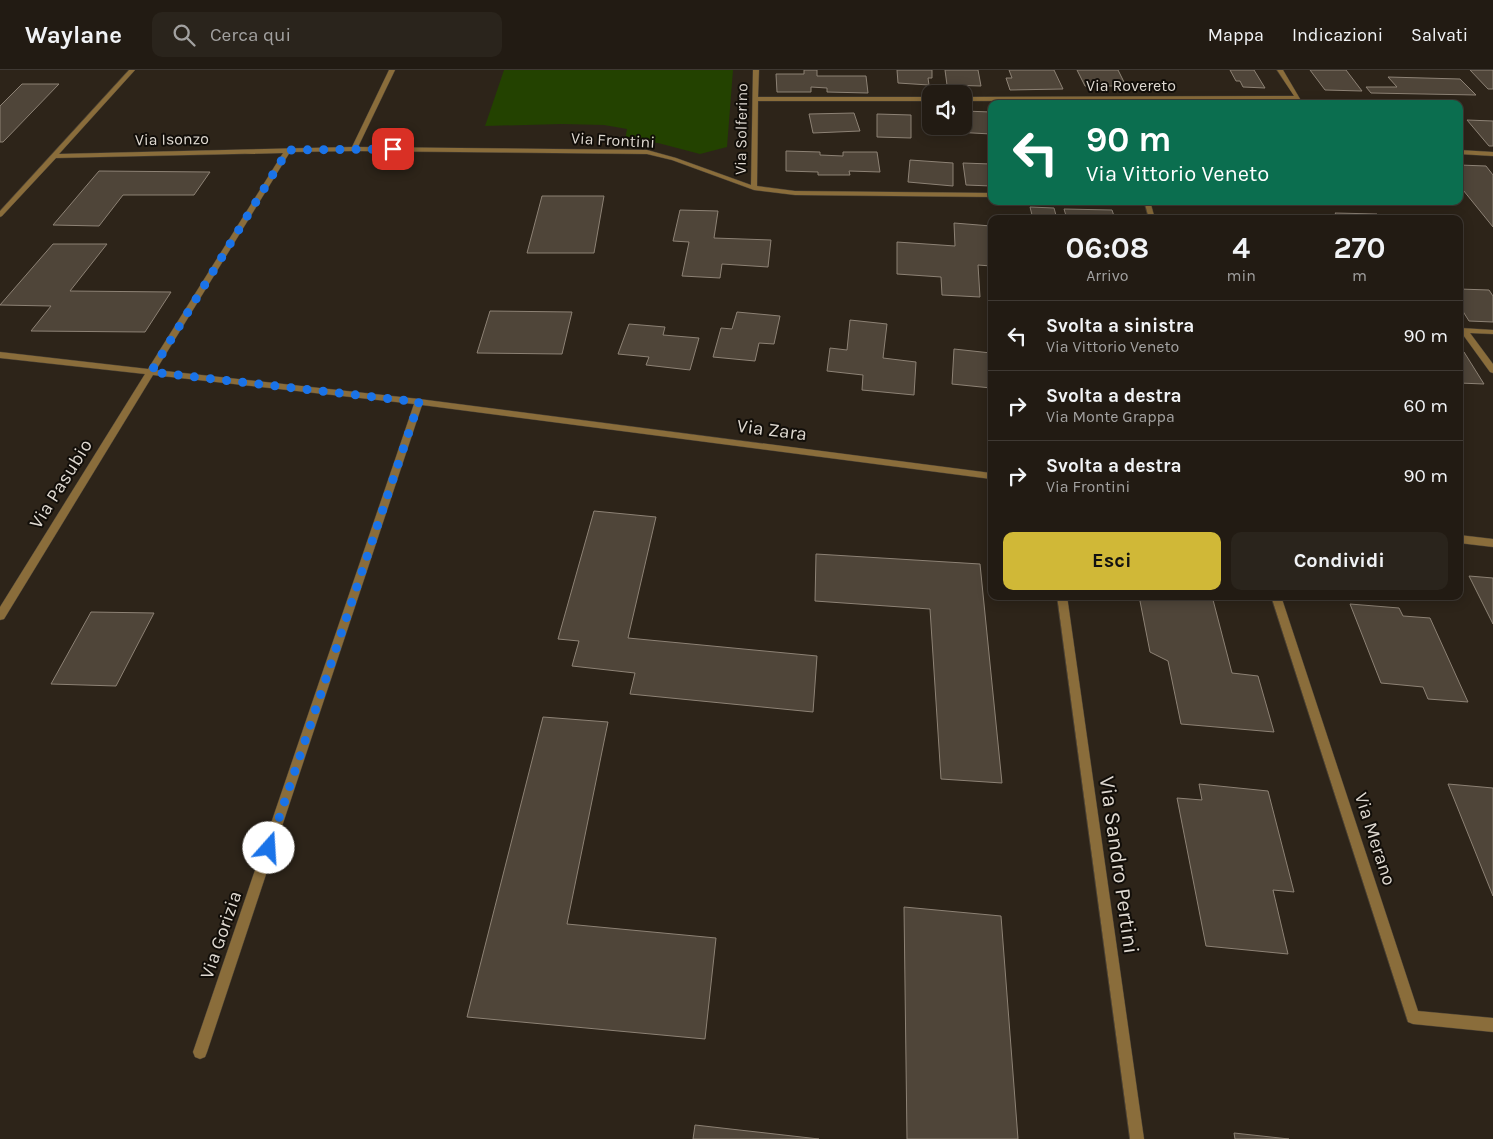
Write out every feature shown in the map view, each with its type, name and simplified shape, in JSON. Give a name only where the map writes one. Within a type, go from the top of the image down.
[{"type":"street","points":[[0,215],[56,156],[132,70]]},
{"type":"street","points":[[354,149],[392,70]]},
{"type":"street","name":"Via Solferino","points":[[754,188],[756,70]]},
{"type":"street","points":[[1280,70],[1299,100]]},
{"type":"street","points":[[755,99],[922,99]]},
{"type":"street","name":"Via Rovereto","points":[[972,99],[1132,100]]},
{"type":"street","name":"Via Isonzo","points":[[56,156],[288,150]]},
{"type":"street","name":"Via Frontini","points":[[288,150],[647,152],[674,159],[754,188],[795,193],[988,195]]},
{"type":"street","name":"Via Pasubio","points":[[0,616],[288,150]]},
{"type":"street","points":[[1463,152],[1493,154]]},
{"type":"street","points":[[1493,332],[1464,330],[1493,370]]},
{"type":"street","name":"Via Zara","points":[[0,355],[419,402],[988,476]]},
{"type":"street","name":"Via Gorizia","points":[[200,1052],[419,402]]},
{"type":"street","points":[[1463,539],[1493,543]]},
{"type":"street","name":"Via Sandro Pertini","points":[[1063,600],[1137,1139]]},
{"type":"street","name":"Via Merano","points":[[1277,600],[1413,1017],[1493,1025]]},
{"type":"green space","points":[[504,70],[733,70],[727,147],[700,154],[658,143],[625,140],[627,129],[604,125],[485,126]]},
{"type":"building","points":[[804,70],[817,70],[817,76],[866,76],[868,93],[827,92],[827,88],[811,87],[811,92],[777,92],[776,74],[804,74]]},
{"type":"building","points":[[897,70],[932,70],[932,78],[928,78],[929,85],[898,83]]},
{"type":"building","points":[[945,70],[978,70],[981,86],[947,85]]},
{"type":"building","points":[[1009,70],[1054,70],[1063,89],[1010,90],[1006,78],[1012,78]]},
{"type":"building","points":[[1077,70],[1118,70],[1126,86],[1085,86]]},
{"type":"building","points":[[1230,70],[1254,70],[1265,88],[1243,87],[1240,81],[1236,81]]},
{"type":"building","points":[[1310,70],[1346,70],[1362,91],[1325,90]]},
{"type":"building","points":[[1470,70],[1493,70],[1493,89],[1488,89]]},
{"type":"building","points":[[1388,77],[1460,79],[1476,95],[1371,93],[1366,87],[1397,87]]},
{"type":"building","points":[[22,84],[59,84],[3,142],[0,142],[0,106]]},
{"type":"building","points":[[972,111],[988,112],[988,134],[972,133]]},
{"type":"building","points":[[854,113],[860,131],[813,133],[809,114]]},
{"type":"building","points":[[877,114],[911,115],[911,138],[877,137]]},
{"type":"building","points":[[1467,120],[1493,121],[1493,146],[1489,146]]},
{"type":"building","points":[[786,151],[820,152],[820,155],[843,156],[843,152],[877,152],[880,172],[849,171],[850,175],[818,175],[818,172],[786,171]]},
{"type":"building","points":[[910,160],[953,163],[953,186],[908,182]]},
{"type":"building","points":[[963,163],[988,164],[988,186],[966,185]]},
{"type":"building","points":[[1463,165],[1486,166],[1493,175],[1493,227],[1463,190]]},
{"type":"building","points":[[99,171],[210,172],[194,195],[123,195],[99,226],[53,225]]},
{"type":"building","points":[[542,196],[604,196],[594,253],[527,253]]},
{"type":"building","points":[[1030,207],[1054,208],[1056,215],[1032,215]]},
{"type":"building","points":[[1064,209],[1112,210],[1114,215],[1066,215]]},
{"type":"building","points":[[680,210],[718,211],[714,238],[771,240],[768,267],[722,264],[720,278],[682,276],[689,242],[673,241]]},
{"type":"building","points":[[1335,213],[1378,215],[1336,215]]},
{"type":"building","points":[[954,223],[988,226],[988,266],[978,265],[980,297],[942,295],[941,277],[897,274],[897,242],[955,246]]},
{"type":"building","points":[[53,244],[107,244],[70,291],[171,292],[145,332],[31,331],[51,306],[0,305]]},
{"type":"building","points":[[1463,289],[1489,290],[1493,296],[1493,322],[1469,321],[1463,311]]},
{"type":"building","points":[[490,311],[572,312],[562,354],[477,353]]},
{"type":"building","points":[[737,312],[780,316],[774,344],[759,343],[755,361],[713,357],[721,328],[732,329]]},
{"type":"building","points":[[850,320],[887,324],[883,358],[916,362],[914,395],[862,390],[863,375],[827,371],[830,348],[847,350]]},
{"type":"building","points":[[629,324],[665,327],[663,335],[699,338],[690,370],[646,365],[649,357],[618,354]]},
{"type":"building","points":[[954,349],[988,353],[988,388],[952,384]]},
{"type":"building","points":[[1463,352],[1464,352],[1484,384],[1463,383]]},
{"type":"building","points":[[594,511],[656,517],[628,638],[817,656],[813,712],[630,694],[635,673],[572,666],[579,641],[558,639]]},
{"type":"building","points":[[816,554],[980,564],[1002,783],[941,779],[930,609],[815,601]]},
{"type":"building","points":[[1469,576],[1493,578],[1493,624]]},
{"type":"building","points":[[1140,600],[1213,600],[1232,673],[1258,676],[1274,732],[1181,724],[1168,661],[1150,652]]},
{"type":"building","points":[[1350,604],[1399,608],[1403,616],[1430,618],[1468,702],[1428,699],[1423,687],[1381,683]]},
{"type":"building","points":[[91,612],[154,613],[116,686],[51,684]]},
{"type":"building","points":[[543,717],[608,722],[567,924],[716,938],[705,1039],[467,1017]]},
{"type":"building","points":[[1199,784],[1268,791],[1294,892],[1273,890],[1288,954],[1206,946],[1177,798],[1202,800]]},
{"type":"building","points":[[1448,784],[1493,788],[1493,896]]},
{"type":"building","points":[[904,907],[1001,916],[1018,1139],[907,1139]]},
{"type":"building","points":[[695,1125],[819,1139],[693,1139]]},
{"type":"building","points":[[1234,1133],[1289,1139],[1235,1139]]},
{"type":"route","points":[[269,848],[419,402],[151,372],[288,150],[393,149]]}]
